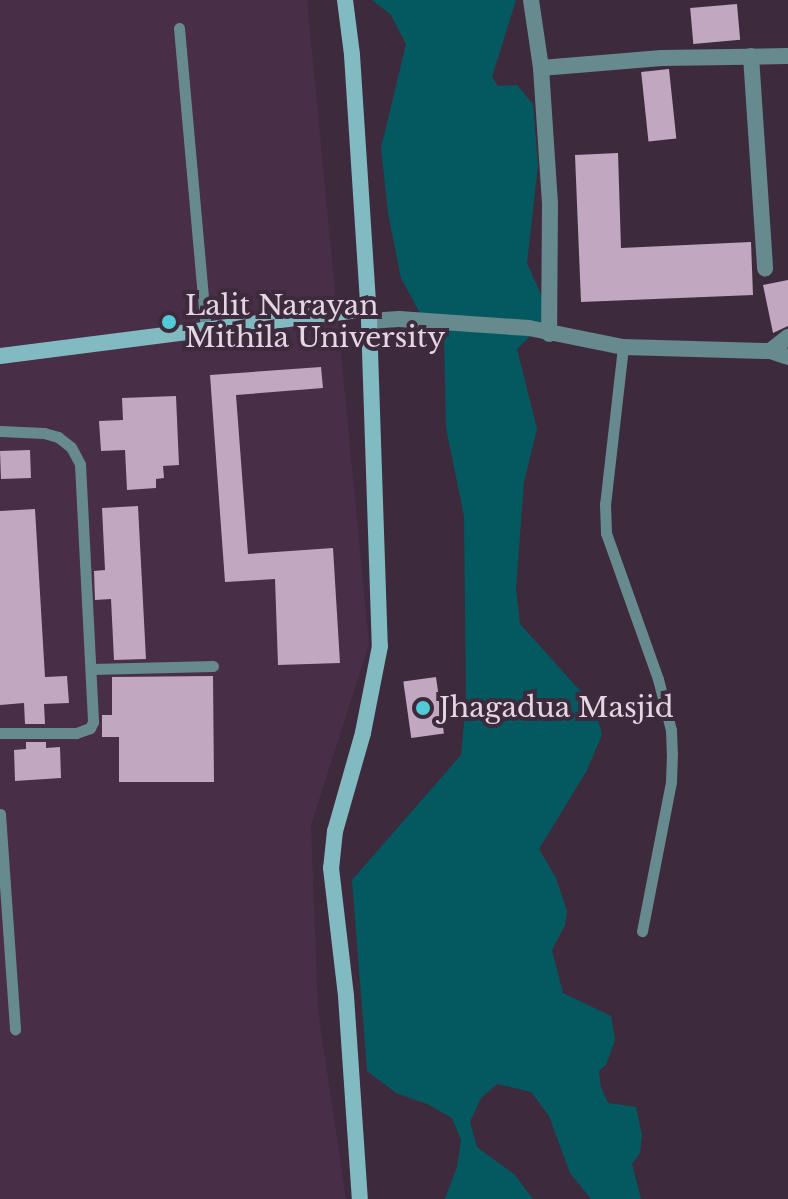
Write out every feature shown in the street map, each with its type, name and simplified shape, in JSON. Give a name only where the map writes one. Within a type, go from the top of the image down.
[{"type":"street","points":[[345,0],[352,55],[368,315],[380,646],[363,733],[335,831],[331,868],[346,996],[360,1199]]},
{"type":"street","points":[[531,0],[541,68],[550,203],[549,334]]},
{"type":"street","points":[[751,56],[765,269]]},
{"type":"street","points":[[541,68],[662,58],[788,56]]},
{"type":"street","points":[[0,356],[368,315],[529,328],[623,347],[770,351],[788,357]]},
{"type":"street","points":[[770,351],[788,337]]},
{"type":"lane","points":[[179,28],[206,332]]},
{"type":"lane","points":[[623,347],[605,504],[606,533],[658,679],[671,730],[672,753],[671,782],[642,931]]},
{"type":"lane","points":[[0,431],[44,433],[58,437],[71,447],[80,464],[93,722],[90,728],[76,733],[0,733]]},
{"type":"lane","points":[[91,669],[213,666]]},
{"type":"lane","points":[[0,814],[15,1029]]},
{"type":"shaded area","name":"Lalit Narayan Mithila University","points":[[0,0],[307,0],[369,644],[311,825],[318,1011],[346,1199],[0,1199]]},
{"type":"shaded area","points":[[372,0],[516,0],[492,77],[498,86],[517,85],[533,104],[538,165],[527,263],[543,299],[541,325],[517,349],[537,429],[524,482],[516,589],[520,624],[584,695],[598,718],[602,735],[586,772],[539,849],[556,878],[567,911],[565,925],[552,950],[563,993],[611,1016],[615,1040],[606,1065],[599,1071],[601,1087],[608,1103],[636,1107],[642,1135],[640,1153],[632,1164],[641,1199],[591,1199],[570,1173],[549,1116],[531,1092],[497,1084],[481,1098],[470,1122],[477,1147],[515,1175],[533,1199],[445,1199],[457,1167],[461,1140],[452,1118],[427,1104],[396,1093],[367,1071],[352,880],[461,755],[466,702],[464,516],[446,428],[444,340],[423,319],[401,278],[388,213],[381,148],[406,44],[391,15]]},
{"type":"building","points":[[737,4],[740,40],[693,44],[690,8]]},
{"type":"building","points":[[669,69],[676,139],[648,142],[641,72]]},
{"type":"building","points":[[618,153],[621,248],[751,242],[753,295],[581,302],[575,155]]},
{"type":"building","points":[[788,280],[788,326],[773,333],[763,285]]},
{"type":"building","points":[[321,367],[323,388],[236,395],[248,554],[333,548],[340,663],[278,665],[275,579],[225,582],[210,375]]},
{"type":"building","points":[[176,396],[179,465],[163,466],[164,478],[156,479],[156,488],[127,490],[125,450],[101,451],[99,421],[123,420],[122,398]]},
{"type":"building","points":[[30,450],[31,478],[1,479],[0,451]]},
{"type":"building","points":[[138,506],[146,659],[114,660],[111,599],[95,600],[94,571],[105,570],[102,508]]},
{"type":"building","points":[[35,509],[45,677],[67,676],[69,703],[44,704],[45,724],[25,724],[24,703],[0,705],[0,511]]},
{"type":"building","points":[[213,676],[214,782],[119,782],[119,737],[102,737],[102,715],[112,715],[112,677]]},
{"type":"building","name":"Jhagadua Masjid","points":[[436,677],[444,733],[411,738],[403,682]]},
{"type":"building","points":[[26,742],[46,742],[46,748],[60,747],[61,778],[15,781],[14,750],[26,749]]},
{"type":"place","name":"Lalit Narayan Mithila University","points":[[169,322]]},
{"type":"place","name":"Jhagadua Masjid","points":[[423,708]]}]
